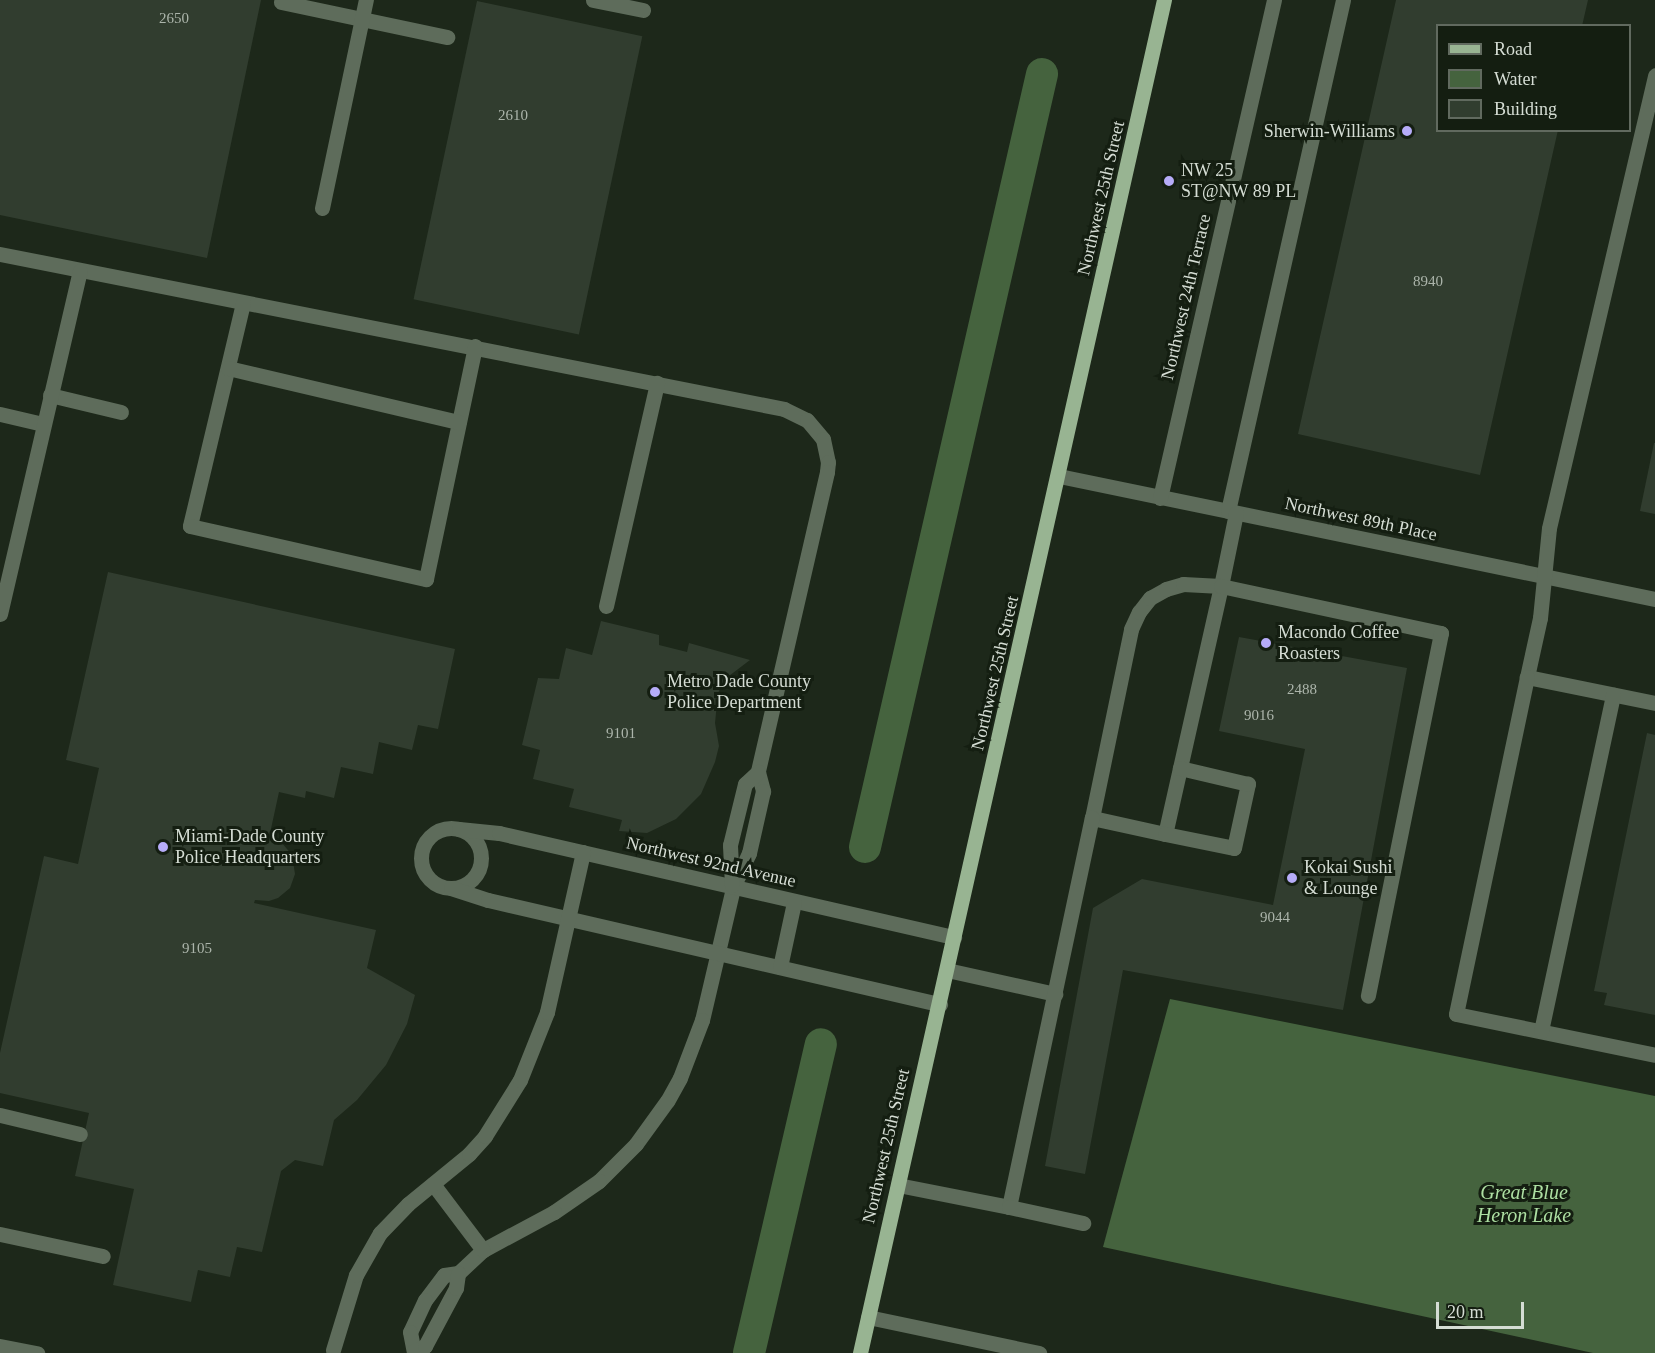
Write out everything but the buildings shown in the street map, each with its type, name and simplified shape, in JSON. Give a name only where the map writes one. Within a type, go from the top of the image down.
[{"type":"main road","name":"Northwest 25th Street","points":[[860,1353],[1059,476],[1164,0]]},
{"type":"street","points":[[322,208],[366,0]]},
{"type":"street","points":[[593,0],[643,10]]},
{"type":"street","name":"Northwest 24th Terrace","points":[[1160,498],[1274,0]]},
{"type":"street","points":[[1165,834],[1221,586],[1232,512],[1343,0]]},
{"type":"street","points":[[281,2],[447,37]]},
{"type":"street","points":[[1655,75],[1549,528],[1540,618],[1456,1014],[1655,1055]]},
{"type":"street","points":[[0,254],[243,303],[475,346],[792,411],[816,428],[827,451],[827,472],[758,772],[745,784],[730,844],[733,888],[711,988],[692,1052],[667,1101],[636,1144],[599,1181],[577,1197],[483,1250],[458,1273],[444,1275],[421,1307],[410,1332],[414,1352]]},
{"type":"street","points":[[0,614],[80,270]]},
{"type":"street","points":[[243,303],[190,526],[426,579],[475,346]]},
{"type":"street","points":[[228,368],[459,422]]},
{"type":"street","points":[[606,606],[657,383]]},
{"type":"street","points":[[50,395],[121,412]]},
{"type":"street","points":[[0,414],[43,424]]},
{"type":"street","name":"Northwest 89th Place","points":[[1059,476],[1655,599]]},
{"type":"street","points":[[1009,1207],[1131,628],[1139,612],[1150,598],[1166,589],[1183,584],[1221,586],[1441,633],[1368,996]]},
{"type":"street","points":[[1527,677],[1655,703]]},
{"type":"street","points":[[1540,1031],[1613,695]]},
{"type":"street","points":[[1092,818],[1234,848],[1248,784],[1180,768]]},
{"type":"street","points":[[451,888],[469,882],[476,875],[481,857],[474,839],[459,829],[438,830],[424,844],[421,854],[425,874],[432,882],[488,900],[567,919],[940,1004]]},
{"type":"street","name":"Northwest 92nd Avenue","points":[[459,829],[499,834],[583,852],[954,937]]},
{"type":"street","points":[[333,1350],[348,1297],[367,1253],[392,1219],[485,1136],[520,1080],[547,1012],[583,852]]},
{"type":"street","points":[[780,967],[794,902]]},
{"type":"street","points":[[947,970],[1055,994]]},
{"type":"street","points":[[0,1115],[80,1134]]},
{"type":"street","points":[[433,1184],[483,1250]]},
{"type":"street","points":[[898,1185],[1083,1223]]},
{"type":"street","points":[[0,1234],[103,1256]]},
{"type":"street","points":[[868,1317],[1039,1353]]},
{"type":"street","points":[[0,1346],[37,1353]]},
{"type":"water","name":"Great Blue Heron Lake","points":[[1170,999],[1655,1096],[1655,1353],[1593,1353],[1103,1247]]},
{"type":"waterway","points":[[865,847],[1042,74]]},
{"type":"waterway","points":[[749,1353],[821,1044]]},
{"type":"place","name":"Sherwin-Williams","points":[[1407,131]]},
{"type":"place","name":"NW 25 ST@NW 89 PL","points":[[1169,181]]},
{"type":"place","name":"Macondo Coffee Roasters","points":[[1266,643]]},
{"type":"place","name":"Metro Dade County Police Department","points":[[655,692]]},
{"type":"place","name":"Miami-Dade County Police Headquarters","points":[[163,847]]},
{"type":"place","name":"Kokai Sushi & Lounge","points":[[1292,878]]}]
